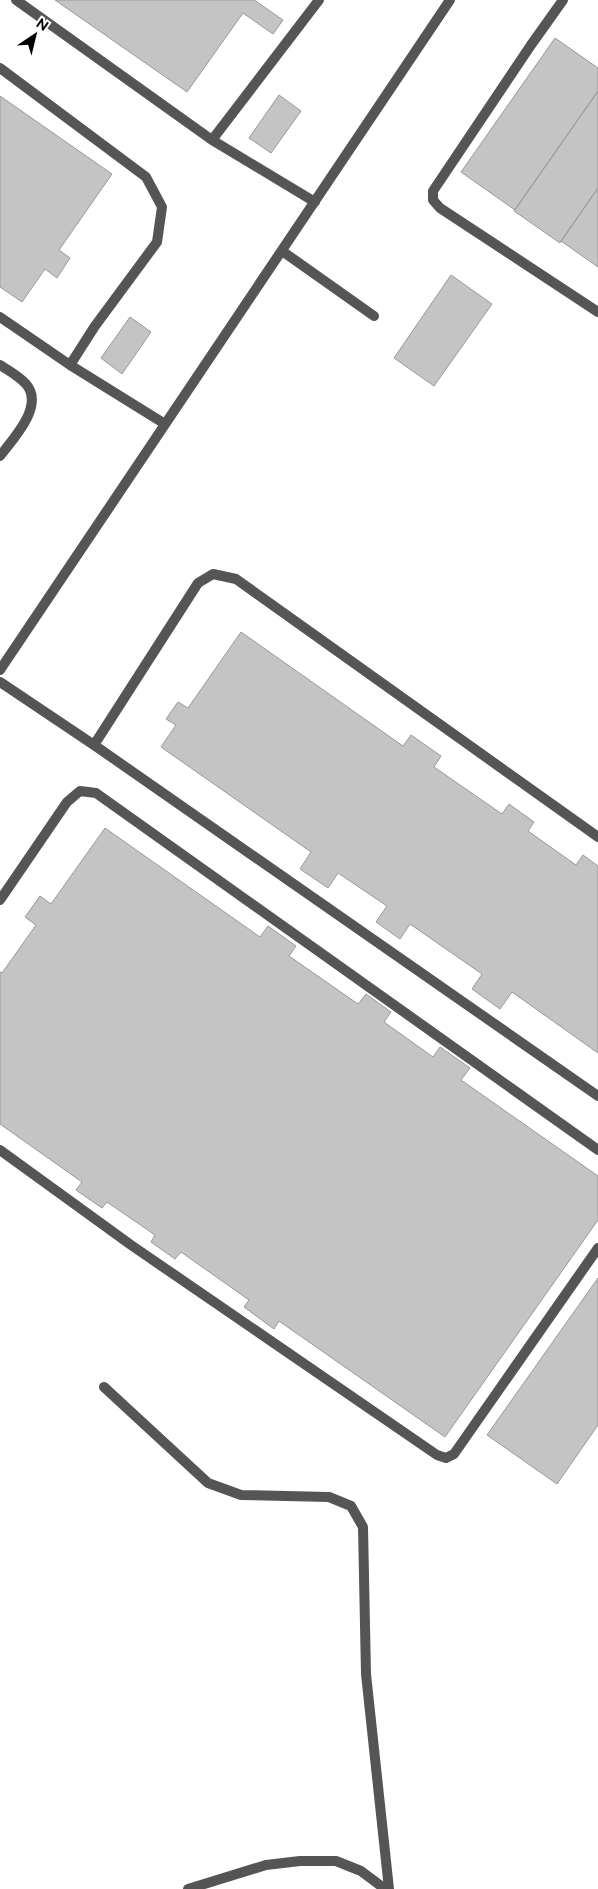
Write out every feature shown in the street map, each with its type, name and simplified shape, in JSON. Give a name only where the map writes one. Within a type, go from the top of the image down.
[{"type":"street","points":[[16,0],[212,140],[315,202]]},
{"type":"street","points":[[212,140],[320,0]]},
{"type":"street","points":[[0,670],[450,0]]},
{"type":"street","points":[[563,0],[432,191],[433,200],[440,208],[598,312]]},
{"type":"street","points":[[0,68],[146,177],[162,208],[157,242],[95,326],[70,365]]},
{"type":"street","points":[[282,251],[374,316]]},
{"type":"street","points":[[0,317],[70,365],[165,424]]},
{"type":"street","points":[[0,365],[26,384],[32,400],[28,419],[0,456]]},
{"type":"street","points":[[94,745],[198,583],[213,574],[236,579],[598,836]]},
{"type":"street","points":[[0,682],[94,745],[598,1096]]},
{"type":"street","points":[[0,900],[67,802],[80,792],[96,793],[598,1150]]},
{"type":"street","points":[[0,1150],[131,1245],[437,1455],[446,1458],[454,1454],[598,1248]]},
{"type":"street","points":[[104,1387],[208,1484],[242,1494],[329,1497],[351,1506],[363,1527],[366,1674],[389,1889]]},
{"type":"street","points":[[188,1889],[266,1865],[300,1861],[336,1861],[361,1871],[385,1889]]},
{"type":"building","points":[[55,0],[254,0],[283,20],[273,34],[243,13],[187,92]]},
{"type":"building","points":[[555,38],[598,68],[598,91],[515,210],[461,172]]},
{"type":"building","points":[[598,91],[598,188],[560,243],[514,211]]},
{"type":"building","points":[[279,95],[301,111],[271,153],[249,138]]},
{"type":"building","points":[[0,96],[112,174],[59,250],[70,258],[57,278],[45,269],[22,302],[0,287]]},
{"type":"building","points":[[598,188],[598,267],[561,241]]},
{"type":"building","points":[[451,275],[492,304],[434,386],[394,358]]},
{"type":"building","points":[[130,317],[151,332],[122,374],[101,358]]},
{"type":"building","points":[[241,632],[403,746],[411,735],[441,756],[434,767],[502,814],[509,804],[534,822],[528,831],[576,865],[583,855],[598,866],[598,1053],[512,992],[500,1009],[472,989],[482,974],[410,924],[400,939],[376,922],[387,906],[338,873],[328,888],[300,869],[311,852],[161,747],[176,725],[166,719],[178,702],[188,708]]},
{"type":"building","points":[[105,828],[260,937],[268,926],[296,946],[289,956],[358,1004],[366,994],[391,1012],[384,1022],[433,1057],[440,1047],[470,1068],[461,1080],[598,1176],[598,1220],[445,1437],[279,1321],[274,1329],[244,1307],[249,1300],[181,1252],[175,1259],[151,1242],[155,1235],[107,1202],[102,1208],[76,1190],[82,1182],[0,1124],[0,972],[2,973],[36,925],[25,917],[40,896],[51,904]]},
{"type":"building","points":[[598,1278],[598,1425],[557,1484],[487,1435]]}]
